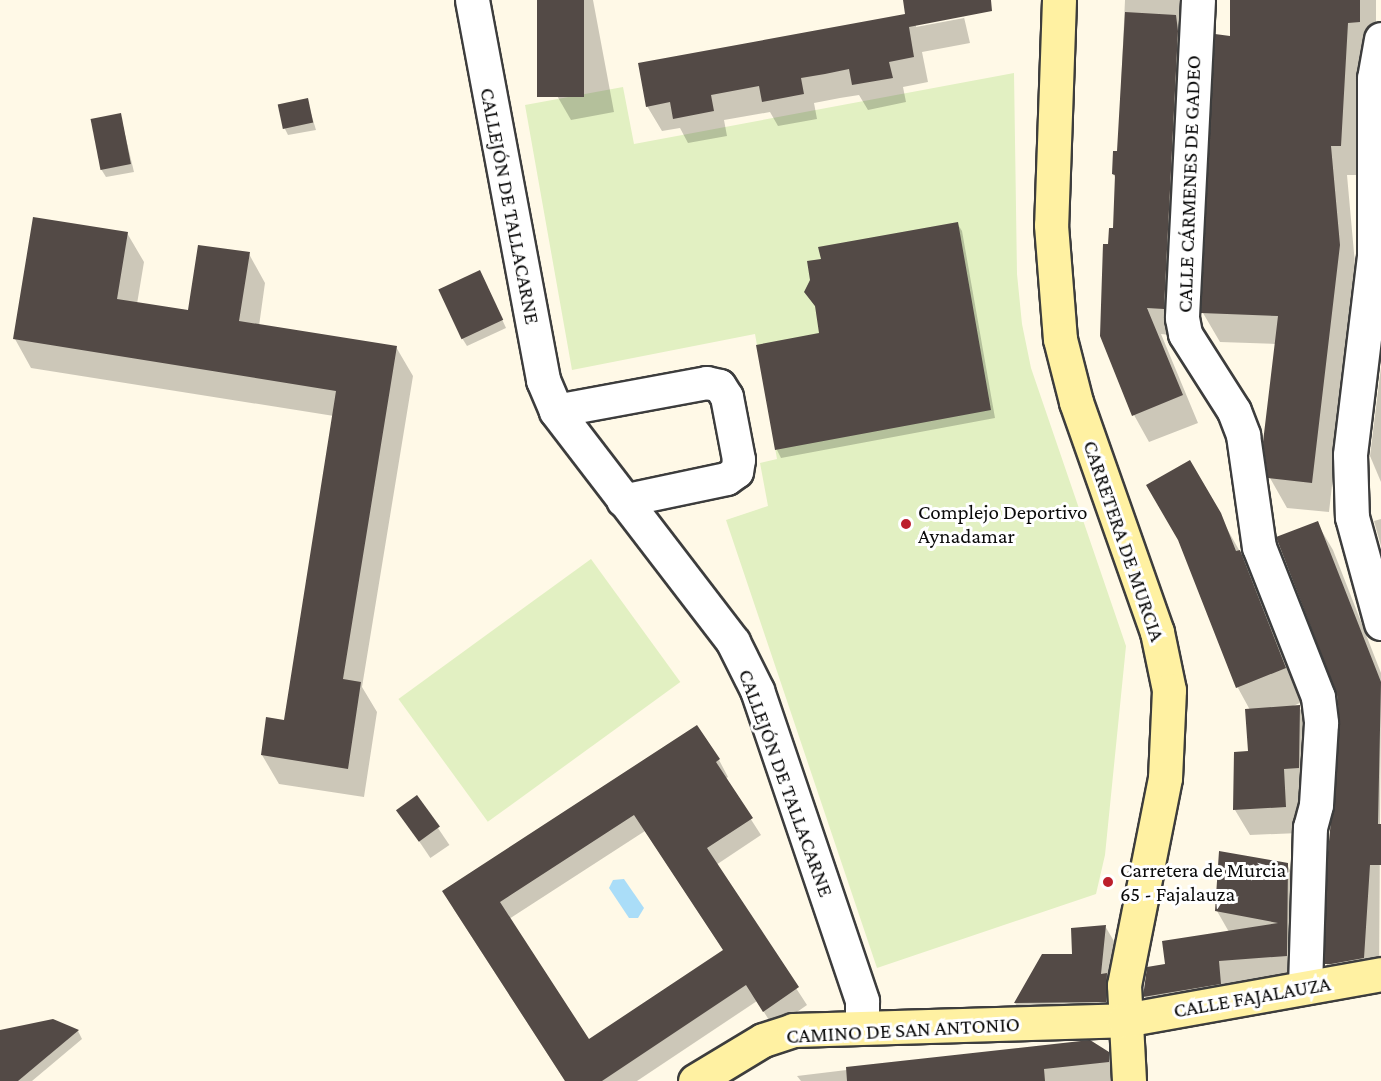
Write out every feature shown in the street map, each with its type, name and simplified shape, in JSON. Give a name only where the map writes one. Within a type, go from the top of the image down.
[{"type":"main road","name":"CARRETERA DE MURCIA","points":[[1059,0],[1051,225],[1057,317],[1076,402],[1157,632],[1169,690],[1165,778],[1128,953],[1124,1020],[1129,1081]]},
{"type":"main road","name":"CALLE FAJALAUZA","points":[[1124,1020],[1381,974]]},
{"type":"main road","name":"CAMINO DE SAN ANTONIO","points":[[695,1081],[763,1040],[783,1033],[862,1027],[1124,1020]]},
{"type":"street","name":"CALLEJÓN DE TALLACARNE","points":[[472,0],[543,380],[556,411],[733,642],[757,690],[862,1001],[862,1027]]},
{"type":"street","name":"CALLE CÁRMENES DE GADEO","points":[[1198,0],[1182,318],[1185,334],[1234,411],[1243,435],[1259,547],[1318,697],[1321,723],[1316,805],[1310,827],[1305,987]]},
{"type":"street","points":[[1381,39],[1374,78],[1374,256],[1350,455],[1352,517],[1381,623]]},
{"type":"street","points":[[556,411],[707,383],[720,386],[729,408],[739,460],[737,472],[727,479],[623,501]]},
{"type":"green space","name":"Complejo Deportivo Aynadamar","points":[[1014,73],[1017,274],[1022,324],[1031,368],[1126,646],[1105,855],[1096,894],[877,968],[726,520],[768,506],[760,463],[777,459],[755,334],[572,370],[525,105],[623,87],[634,144]]},
{"type":"green space","points":[[591,559],[680,682],[488,822],[398,699]]},
{"type":"water","points":[[624,879],[644,908],[638,918],[629,918],[609,888],[613,880]]},
{"type":"building","points":[[537,0],[584,0],[584,97],[537,97]]},
{"type":"building","points":[[903,0],[991,0],[992,11],[909,27],[914,57],[889,62],[893,78],[852,85],[849,69],[801,78],[804,94],[762,102],[759,86],[711,95],[714,111],[673,119],[670,102],[646,107],[638,63],[905,14]]},
{"type":"building","points":[[1230,0],[1360,0],[1360,22],[1348,23],[1341,146],[1331,146],[1340,245],[1312,483],[1268,478],[1263,442],[1278,316],[1201,313],[1215,34],[1230,36]]},
{"type":"building","points":[[1125,12],[1176,15],[1178,31],[1164,309],[1147,308],[1183,395],[1132,416],[1100,336],[1103,244],[1108,244],[1109,228],[1113,228],[1115,175],[1112,174],[1113,151],[1117,151]]},
{"type":"building","points":[[308,98],[313,122],[283,129],[278,104]]},
{"type":"building","points":[[121,113],[131,164],[100,170],[91,119]]},
{"type":"building","points":[[33,217],[128,232],[117,299],[188,310],[198,245],[250,252],[239,321],[397,346],[343,679],[361,682],[348,769],[261,755],[266,717],[284,720],[336,391],[13,339]]},
{"type":"building","points":[[958,222],[991,410],[775,450],[756,345],[819,333],[815,306],[804,292],[810,280],[807,261],[821,259],[818,247]]},
{"type":"building","points":[[480,270],[503,320],[462,339],[438,289]]},
{"type":"building","points":[[1190,460],[1221,513],[1236,551],[1240,550],[1286,668],[1236,688],[1178,540],[1146,485]]},
{"type":"building","points":[[1318,521],[1381,682],[1378,824],[1381,824],[1381,865],[1370,865],[1364,958],[1331,964],[1324,964],[1328,852],[1340,724],[1337,695],[1276,537]]},
{"type":"building","points":[[1300,705],[1299,768],[1284,769],[1286,807],[1233,810],[1234,752],[1248,751],[1245,709]]},
{"type":"building","points":[[697,725],[720,759],[716,762],[753,818],[707,848],[799,987],[763,1012],[746,985],[602,1081],[565,1081],[442,891]],"holes":[[[634,815],[723,950],[589,1039],[500,902]]]},
{"type":"building","points":[[417,795],[440,827],[419,842],[396,810]]},
{"type":"building","points":[[1219,851],[1288,863],[1287,956],[1219,961],[1221,984],[1143,997],[1147,967],[1165,964],[1162,941],[1278,923],[1215,911]]},
{"type":"building","points":[[1106,925],[1101,974],[1107,973],[1106,1002],[1014,1003],[1042,954],[1072,954],[1071,928]]},
{"type":"building","points":[[53,1019],[79,1030],[18,1081],[0,1081],[0,1030]]},
{"type":"building","points":[[1090,1040],[1109,1052],[1109,1062],[1044,1069],[1045,1081],[847,1081],[846,1067]]},
{"type":"place","name":"Complejo Deportivo Aynadamar","points":[[906,524]]},
{"type":"place","name":"Carretera de Murcia 65 - Fajalauza","points":[[1108,882]]}]
